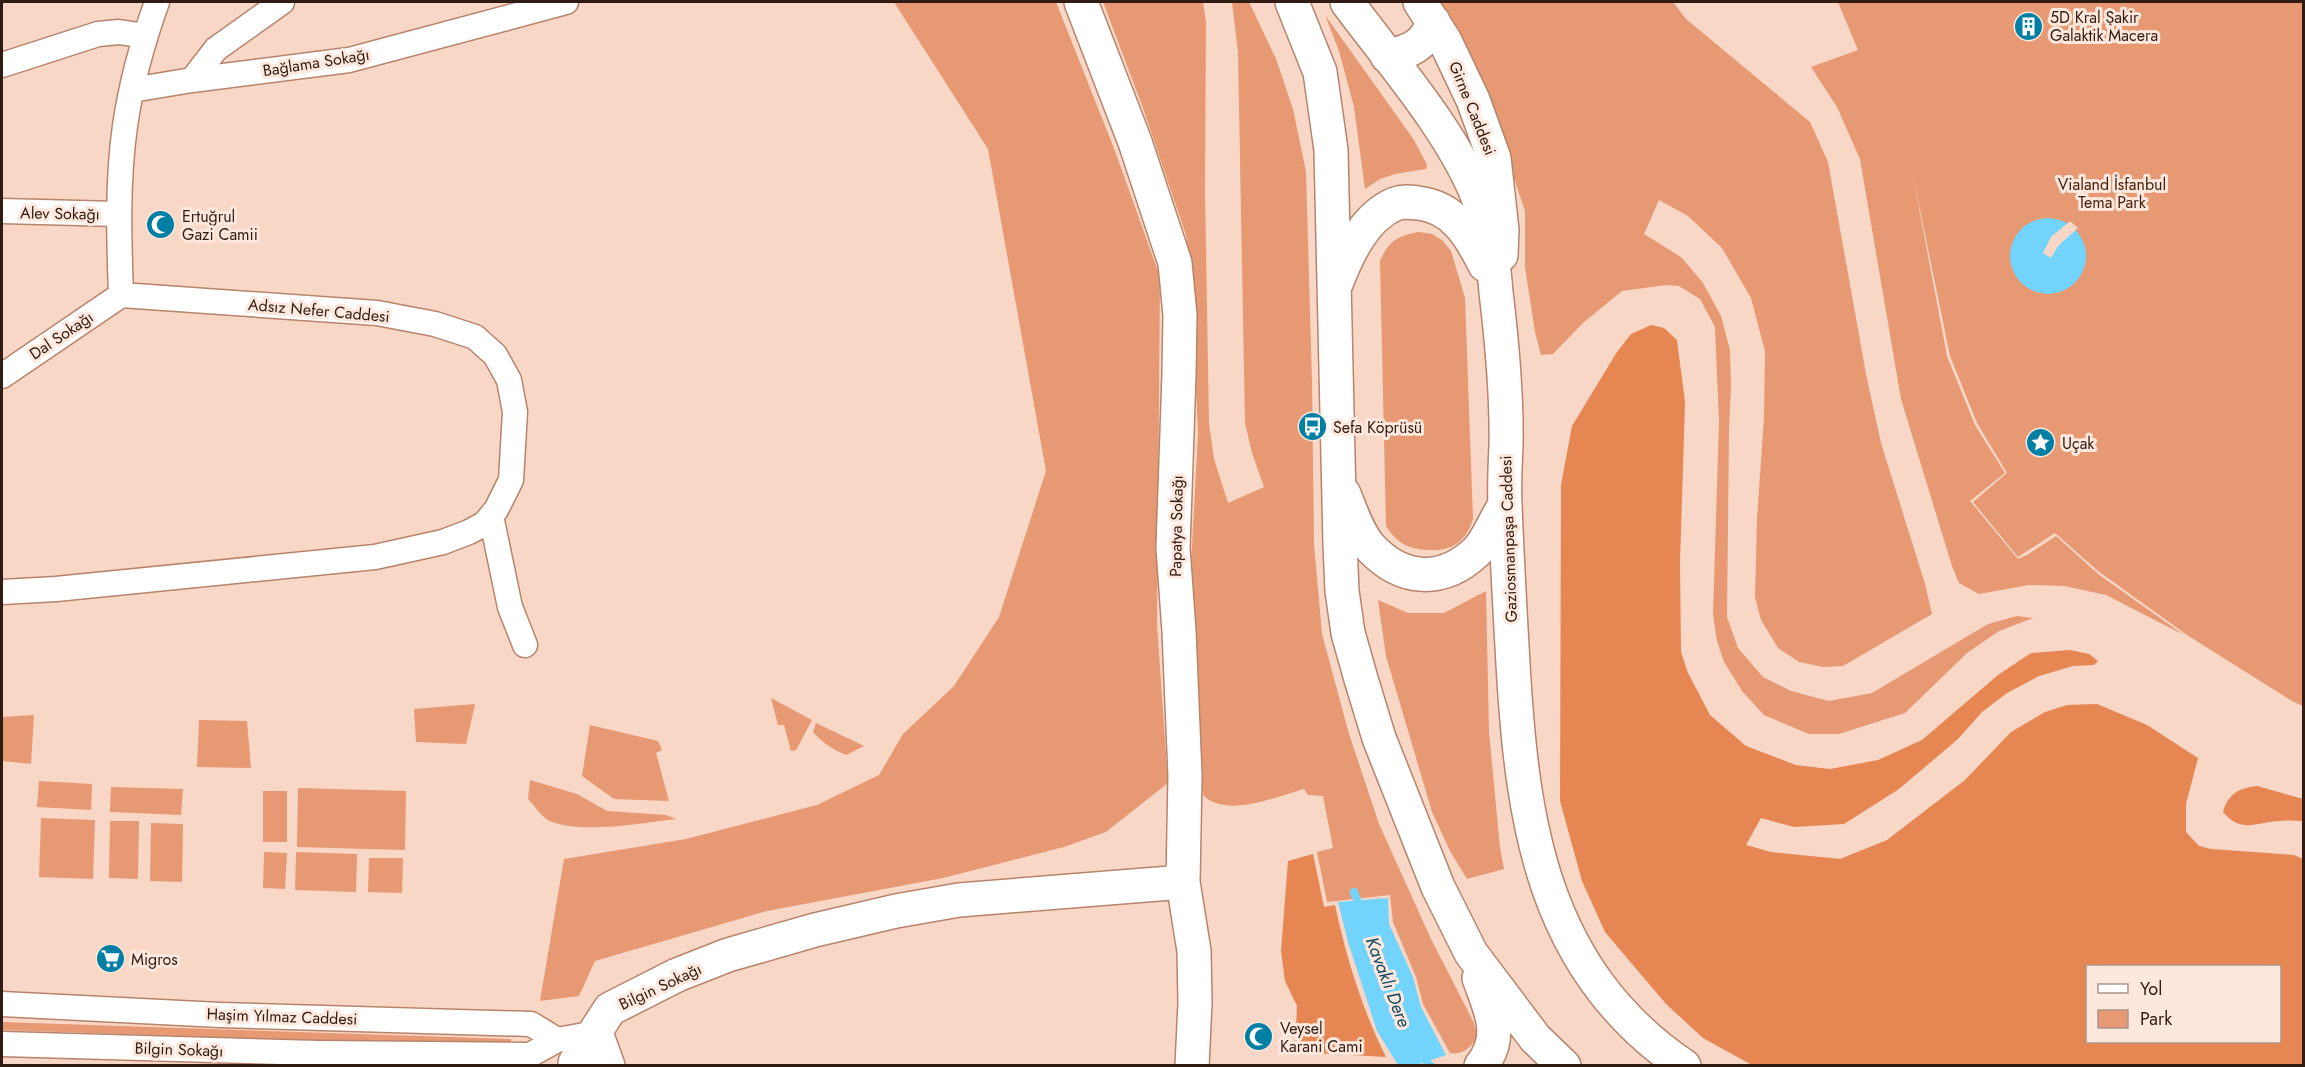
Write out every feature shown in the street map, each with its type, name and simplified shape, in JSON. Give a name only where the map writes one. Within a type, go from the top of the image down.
[{"type":"main road","name":"Papatya Sokağı","points":[[1081,2],[1135,142],[1175,263],[1179,315],[1179,374],[1173,548],[1184,744],[1183,882],[1194,951],[1195,1003],[1192,1065]]},
{"type":"main road","points":[[1292,2],[1320,72],[1331,150],[1342,591],[1355,661],[1379,738],[1438,887],[1472,953],[1534,1038],[1564,1065]]},
{"type":"main road","name":"Gaziosmanpaşa Caddesi","points":[[1347,2],[1441,129],[1482,207],[1492,248],[1500,331],[1506,447],[1505,506],[1518,745],[1527,811],[1555,910],[1590,973],[1611,1002],[1635,1028],[1684,1065]]},
{"type":"main road","points":[[1387,56],[1415,48],[1425,40],[1427,11]]},
{"type":"main road","name":"Girne Caddesi","points":[[1427,11],[1473,100],[1494,158],[1502,230],[1500,331]]},
{"type":"main road","points":[[1333,291],[1355,244],[1378,215],[1394,204],[1407,201],[1426,204],[1445,211],[1459,223],[1473,241],[1485,266],[1500,331]]},
{"type":"main road","points":[[1339,482],[1369,547],[1402,572],[1428,576],[1460,564],[1476,552],[1487,539],[1505,506]]},
{"type":"main road","name":"Bilgin Sokağı","points":[[566,1053],[575,1063],[610,1009],[677,975],[728,955],[815,930],[896,910],[959,900],[1183,882]]},
{"type":"main road","points":[[1472,953],[1496,1028],[1490,1055],[1481,1065]]},
{"type":"main road","points":[[596,1033],[608,1065]]},
{"type":"street","points":[[121,295],[118,214],[125,126],[145,36],[157,2]]},
{"type":"street","points":[[192,80],[216,49],[282,2]]},
{"type":"street","name":"Bağlama Sokağı","points":[[132,90],[349,60],[566,2]]},
{"type":"street","points":[[2,65],[98,34],[119,32],[145,36]]},
{"type":"street","name":"Alev Sokağı","points":[[2,211],[118,214]]},
{"type":"street","name":"Dal Sokağı","points":[[2,376],[121,295]]},
{"type":"street","name":"Adsız Nefer Caddesi","points":[[2,592],[56,589],[375,557],[443,542],[484,524],[496,510],[511,480],[514,412],[509,380],[495,355],[475,337],[435,324],[377,313],[121,295]]},
{"type":"street","points":[[491,516],[510,607],[525,645]]},
{"type":"street","name":"Haşim Yılmaz Caddesi","points":[[2,1004],[220,1015],[531,1024],[566,1053]]},
{"type":"street","name":"Bilgin Sokağı","points":[[2,1044],[318,1053],[530,1055],[566,1053]]},
{"type":"green space","points":[[894,2],[1056,2],[1115,151],[1160,277],[1157,625],[1168,783],[1106,832],[1064,847],[943,878],[767,911],[595,961],[579,996],[540,1001],[564,859],[686,839],[817,805],[879,775],[903,734],[954,686],[999,617],[1046,471],[988,149]]},
{"type":"green space","points":[[1103,2],[1203,2],[1206,22],[1205,192],[1209,423],[1214,459],[1228,503],[1264,487],[1252,453],[1245,423],[1238,53],[1232,2],[1249,2],[1276,59],[1293,109],[1306,172],[1314,544],[1322,634],[1349,734],[1379,824],[1431,939],[1473,1021],[1478,1036],[1470,1047],[1459,1053],[1450,1053],[1423,1004],[1416,977],[1393,922],[1390,895],[1327,902],[1317,852],[1333,848],[1323,796],[1308,795],[1304,789],[1252,804],[1225,805],[1213,802],[1203,795],[1190,583],[1198,434],[1191,272],[1186,235],[1143,108]]},
{"type":"green space","points":[[1438,2],[1673,2],[1686,19],[1810,122],[1828,162],[1866,374],[1881,443],[1925,584],[1932,614],[1843,666],[1823,667],[1799,662],[1778,648],[1761,620],[1755,597],[1765,351],[1751,298],[1722,248],[1688,216],[1659,200],[1644,234],[1681,257],[1703,283],[1721,316],[1730,350],[1727,617],[1738,648],[1763,677],[1791,691],[1829,701],[1872,693],[1988,624],[2017,616],[2033,618],[1999,631],[1967,653],[1905,713],[1839,734],[1809,734],[1764,715],[1742,691],[1724,662],[1717,641],[1713,615],[1719,422],[1715,327],[1700,299],[1679,286],[1666,285],[1622,291],[1583,323],[1553,354],[1541,355],[1525,267],[1525,211],[1508,160]]},
{"type":"green space","name":"Vialand İsfanbul Tema Park","points":[[1838,2],[2303,2],[2303,706],[2187,635],[2098,571],[2055,533],[2018,557],[1973,502],[2007,473],[1977,423],[1950,356],[1912,171],[1947,356],[1975,425],[2005,473],[1970,501],[2018,559],[2056,536],[2098,574],[2184,635],[2106,595],[2064,586],[2029,585],[1979,594],[1959,583],[1901,399],[1860,159],[1837,107],[1811,67],[1858,50]]},
{"type":"green space","points":[[1325,15],[1414,140],[1427,165],[1426,169],[1395,174],[1380,179],[1365,189],[1354,107],[1339,51]]},
{"type":"green space","points":[[1419,232],[1432,234],[1443,241],[1451,251],[1465,298],[1473,519],[1457,544],[1437,550],[1415,548],[1404,544],[1394,537],[1386,526],[1380,261],[1395,240]]},
{"type":"green space","points":[[1486,591],[1489,732],[1504,869],[1467,879],[1450,851],[1432,812],[1386,656],[1378,600],[1408,613],[1444,613]]},
{"type":"green space","points":[[771,698],[812,720],[796,750],[791,751],[784,725],[778,725]]},
{"type":"green space","points":[[475,704],[466,744],[416,742],[414,709]]},
{"type":"green space","points":[[34,715],[31,764],[2,761],[2,717]]},
{"type":"green space","points":[[199,720],[247,721],[251,768],[197,767]]},
{"type":"green space","points":[[816,723],[864,746],[846,755],[841,753],[824,743],[813,732]]},
{"type":"green space","points":[[590,725],[658,741],[662,750],[656,753],[669,801],[614,799],[582,776]]},
{"type":"green space","points":[[530,780],[577,794],[607,811],[666,815],[676,819],[611,827],[576,827],[561,824],[545,818],[528,799]]},
{"type":"green space","points":[[39,781],[92,784],[91,810],[37,807]]},
{"type":"green space","points":[[111,787],[183,789],[181,815],[110,812]]},
{"type":"green space","points":[[298,788],[406,791],[405,850],[297,847]]},
{"type":"green space","points":[[263,791],[287,791],[287,842],[263,842]]},
{"type":"green space","points":[[41,818],[95,820],[93,879],[39,877]]},
{"type":"green space","points":[[110,821],[139,821],[138,879],[109,878]]},
{"type":"green space","points":[[151,823],[183,824],[182,882],[150,881]]},
{"type":"green space","points":[[264,852],[287,853],[285,889],[263,888]]},
{"type":"green space","points":[[296,852],[357,854],[356,892],[295,890]]},
{"type":"green space","points":[[369,858],[403,858],[402,893],[368,892]]},
{"type":"green space","points":[[2,1022],[511,1039],[511,1047],[2,1030]]},
{"type":"shaded area","points":[[1651,325],[1664,328],[1677,340],[1685,402],[1680,562],[1681,652],[1688,673],[1710,715],[1746,746],[1796,765],[1830,769],[1878,760],[1922,740],[1998,675],[2031,653],[2070,650],[2089,654],[2098,661],[2094,665],[2073,666],[2039,676],[2007,693],[1982,712],[1958,739],[1899,789],[1844,824],[1794,827],[1761,818],[1746,845],[1771,852],[1840,859],[1887,840],[1965,780],[2011,732],[2045,712],[2067,705],[2097,704],[2147,725],[2198,758],[2186,804],[2186,832],[2199,846],[2211,849],[2294,855],[2303,859],[2303,1065],[1752,1065],[1703,1038],[1666,1004],[1605,932],[1582,881],[1560,801],[1561,485],[1572,426],[1617,352],[1631,334]]},
{"type":"shaded area","points":[[2257,786],[2303,799],[2303,821],[2243,825],[2230,819],[2223,812],[2231,796],[2245,788]]},
{"type":"shaded area","points":[[1313,854],[1324,907],[1335,905],[1356,983],[1369,1020],[1386,1057],[1295,1052],[1297,1006],[1285,981],[1281,951],[1288,861]]},
{"type":"water","points":[[2041,218],[2055,218],[2069,224],[2080,235],[2086,249],[2083,271],[2075,283],[2055,294],[2041,294],[2027,288],[2016,277],[2010,263],[2010,249],[2016,235],[2027,224]]},
{"type":"water","points":[[1388,898],[1389,924],[1413,977],[1421,1007],[1446,1055],[1416,1065],[1398,1065],[1377,1031],[1348,942],[1338,902]]},
{"type":"pier","points":[[2070,221],[2078,228],[2058,246],[2051,258],[2043,253],[2051,237]]},
{"type":"waterway","name":"Kavaklı Dere","points":[[1354,892],[1360,908]]},
{"type":"waterway","name":"Kavaklı Dere","points":[[1420,1055],[1431,1066]]},
{"type":"place","name":"5D Kral Şakir Galaktik Macera","points":[[2029,26]]},
{"type":"place","name":"Ertuğrul Gazi Camii","points":[[161,225]]},
{"type":"place","name":"Sefa Köprüsü","points":[[1312,427]]},
{"type":"place","name":"Uçak","points":[[2041,443]]},
{"type":"place","name":"Migros","points":[[110,959]]},
{"type":"place","name":"Veysel Karani Cami","points":[[1259,1037]]}]
